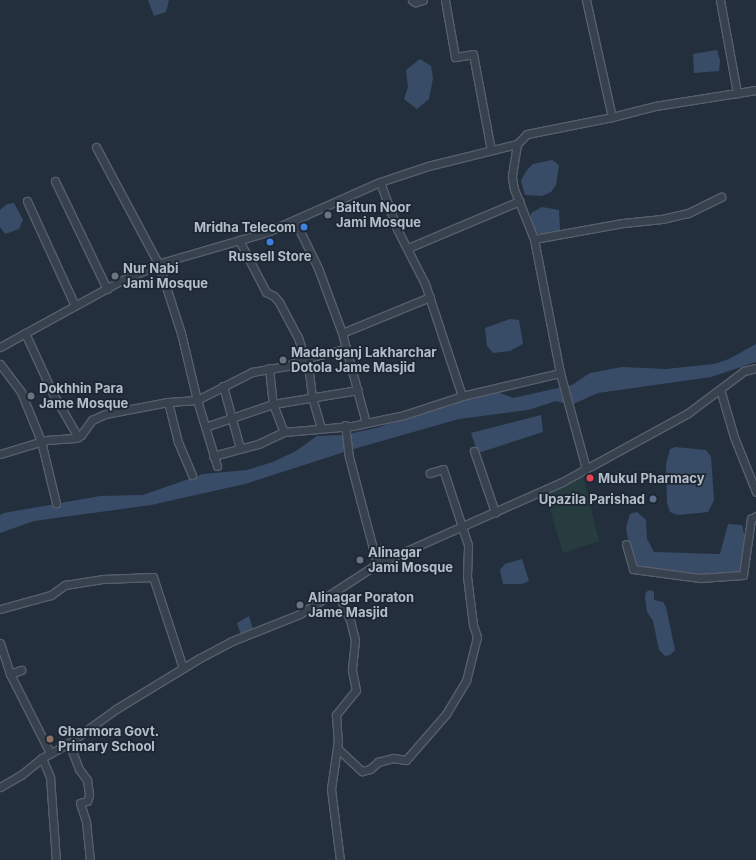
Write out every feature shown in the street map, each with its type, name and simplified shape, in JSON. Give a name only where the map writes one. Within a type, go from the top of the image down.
[{"type":"street","points":[[412,0],[415,2],[423,0]]},
{"type":"street","points":[[445,0],[455,56],[473,54],[491,150]]},
{"type":"street","points":[[586,0],[612,117]]},
{"type":"street","points":[[720,0],[737,94]]},
{"type":"street","points":[[0,347],[107,289],[159,265],[295,221],[380,182],[428,166],[517,144],[527,134],[612,117],[655,106],[756,90]]},
{"type":"street","points":[[517,144],[512,177],[519,201],[534,239],[560,373],[573,426],[586,469]]},
{"type":"street","points":[[96,147],[159,265],[181,333],[197,400],[217,466]]},
{"type":"street","points":[[55,181],[107,289]]},
{"type":"street","points":[[380,182],[397,230],[408,248],[430,296],[462,396]]},
{"type":"street","points":[[534,239],[623,223],[662,219],[688,213],[721,198]]},
{"type":"street","points":[[27,201],[75,306]]},
{"type":"street","points":[[408,248],[519,201]]},
{"type":"street","points":[[295,221],[318,268],[342,333],[366,423]]},
{"type":"street","points":[[239,240],[266,292],[274,296],[290,319],[306,358],[312,397],[321,428]]},
{"type":"street","points":[[342,333],[430,296]]},
{"type":"street","points":[[25,333],[53,394],[78,437]]},
{"type":"street","points":[[0,454],[41,441],[70,440],[78,437],[92,420],[105,414],[168,402],[197,400],[252,372],[286,366],[306,358],[346,349]]},
{"type":"street","points":[[0,364],[21,392],[41,441],[56,503]]},
{"type":"street","points":[[269,368],[273,404],[284,432]]},
{"type":"street","points":[[0,787],[22,775],[42,758],[69,743],[116,709],[183,668],[232,641],[300,614],[338,591],[377,564],[495,512],[586,469],[688,413],[744,371],[756,368]]},
{"type":"street","points":[[213,456],[284,432],[345,427],[404,416],[462,396],[560,373]]},
{"type":"street","points":[[223,386],[240,448]]},
{"type":"street","points":[[720,389],[734,438],[756,492]]},
{"type":"street","points":[[205,427],[273,404],[358,390]]},
{"type":"street","points":[[168,402],[178,442],[192,475]]},
{"type":"street","points":[[345,427],[349,457],[377,564]]},
{"type":"street","points":[[474,451],[495,512]]},
{"type":"street","points":[[337,748],[362,771],[370,769],[378,762],[393,758],[406,760],[446,714],[466,681],[477,637],[473,625],[467,576],[468,545],[443,469],[430,473]]},
{"type":"street","points":[[626,544],[633,568],[700,578],[743,576],[751,519],[756,516]]},
{"type":"street","points":[[0,609],[51,595],[65,585],[104,579],[153,577],[183,668]]},
{"type":"street","points":[[338,591],[350,620],[355,640],[352,670],[356,690],[353,698],[336,713],[337,748],[334,758],[331,789],[340,860]]},
{"type":"street","points":[[0,642],[10,674],[50,753]]},
{"type":"street","points":[[10,674],[21,670]]},
{"type":"street","points":[[69,743],[79,769],[87,780],[89,795],[87,801],[80,802],[86,822],[90,860]]},
{"type":"street","points":[[42,758],[50,777],[56,860]]},
{"type":"green space","points":[[583,476],[599,541],[563,553],[546,496]]},
{"type":"water","points":[[148,0],[169,0],[166,12],[154,16]]},
{"type":"water","points":[[717,50],[720,61],[719,71],[694,73],[693,54]]},
{"type":"water","points":[[420,59],[431,66],[433,78],[429,99],[417,109],[404,99],[408,87],[406,70]]},
{"type":"water","points":[[552,160],[559,165],[556,185],[551,192],[542,196],[525,195],[521,181],[526,171],[533,164]]},
{"type":"water","points":[[14,203],[23,220],[19,229],[5,234],[0,227],[0,210],[7,204]]},
{"type":"water","points":[[542,207],[559,210],[560,230],[542,234],[535,233],[531,228],[531,213]]},
{"type":"water","points":[[510,319],[519,320],[523,344],[510,351],[493,353],[487,346],[485,328]]},
{"type":"water","points":[[756,344],[756,362],[711,377],[598,393],[571,405],[556,401],[528,410],[459,419],[357,448],[245,484],[151,505],[34,521],[0,533],[0,515],[4,513],[100,496],[143,495],[203,474],[247,470],[273,462],[296,451],[317,436],[344,435],[380,427],[456,401],[498,392],[513,398],[572,385],[590,373],[622,367],[666,369],[714,364],[729,359]]},
{"type":"water","points":[[541,415],[543,432],[478,453],[471,433]]},
{"type":"water","points":[[675,447],[706,450],[711,457],[714,500],[708,512],[678,515],[670,512],[667,503],[666,464],[670,449]]},
{"type":"water","points":[[637,512],[646,520],[647,539],[654,552],[720,554],[728,524],[742,525],[745,538],[740,571],[701,575],[633,567],[626,528],[630,514]]},
{"type":"water","points":[[522,559],[529,581],[522,584],[503,584],[500,570],[505,564]]},
{"type":"water","points":[[650,590],[654,592],[654,600],[663,602],[666,607],[675,650],[670,655],[665,656],[659,650],[653,621],[647,612],[645,597],[646,592]]},
{"type":"water","points":[[249,616],[253,629],[241,635],[237,623]]},
{"type":"place","name":"Baitun Noor Jami Mosque","points":[[328,215]]},
{"type":"place","name":"Mridha Telecom","points":[[304,227]]},
{"type":"place","name":"Russell Store","points":[[270,242]]},
{"type":"place","name":"Nur Nabi Jami Mosque","points":[[115,276]]},
{"type":"place","name":"Madanganj Lakharchar Dotola Jame Masjid","points":[[283,360]]},
{"type":"place","name":"Dokhhin Para Jame Mosque","points":[[31,396]]},
{"type":"place","name":"Mukul Pharmacy","points":[[590,478]]},
{"type":"place","name":"Upazila Parishad","points":[[653,499]]},
{"type":"place","name":"Alinagar Jami Mosque","points":[[360,560]]},
{"type":"place","name":"Alinagar Poraton Jame Masjid","points":[[300,605]]},
{"type":"place","name":"Gharmora Govt. Primary School","points":[[50,739]]}]
